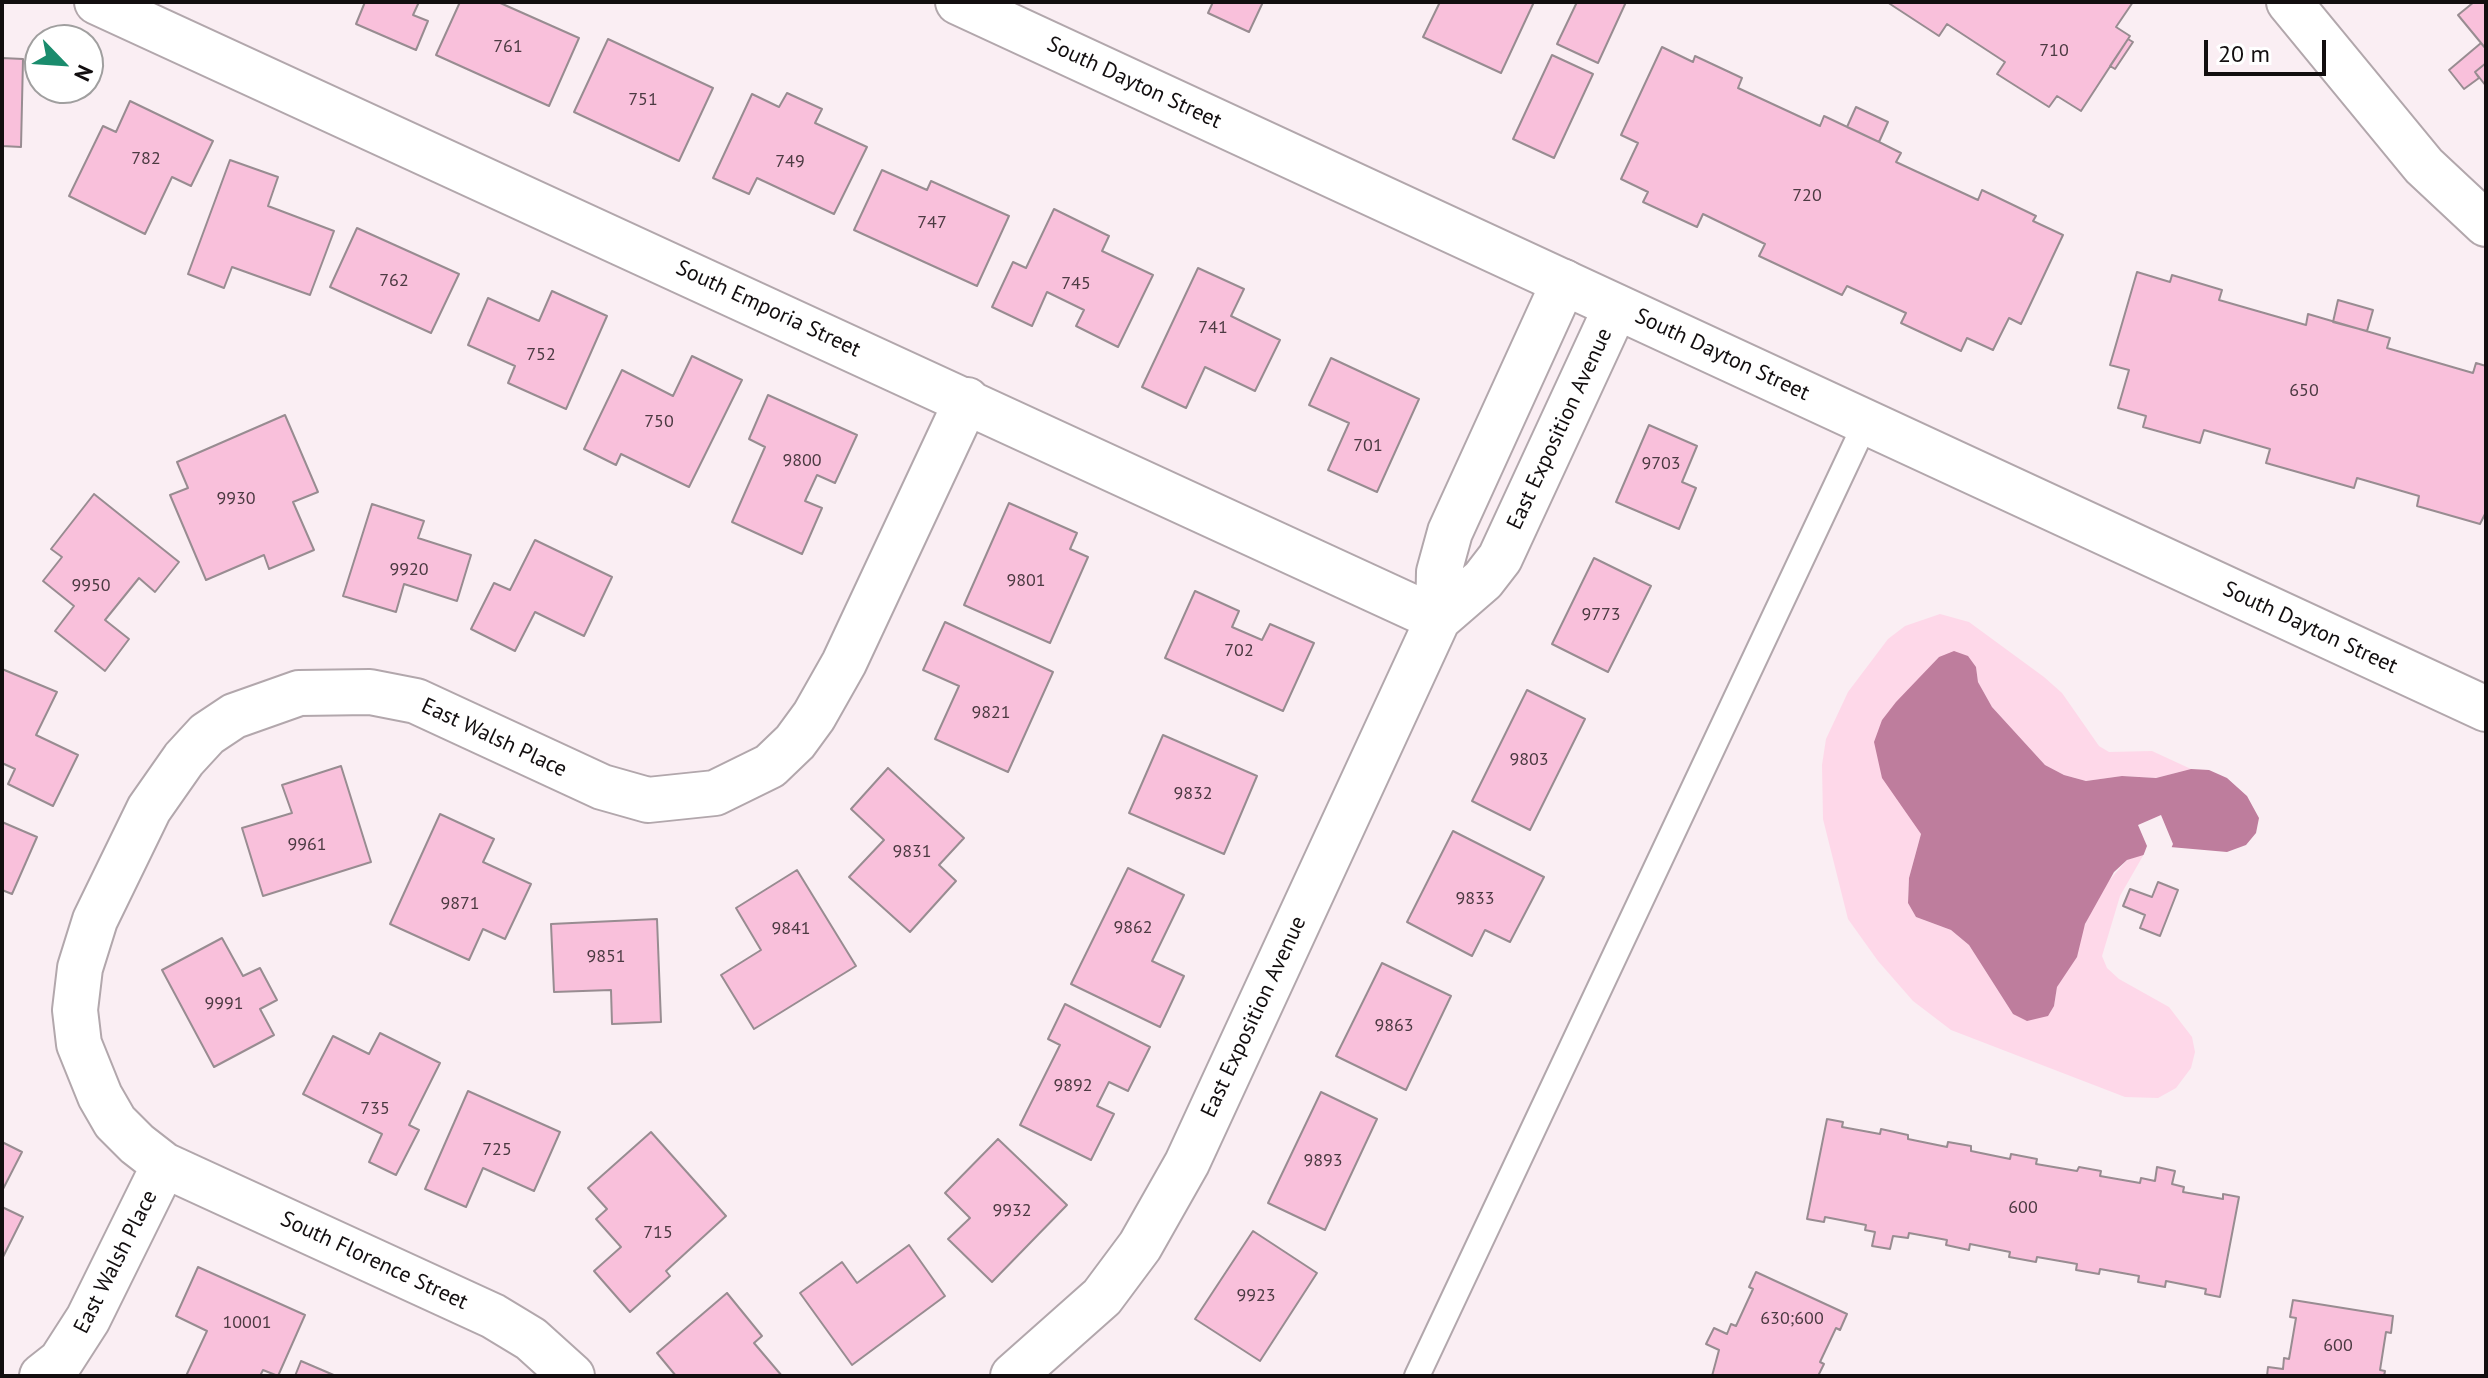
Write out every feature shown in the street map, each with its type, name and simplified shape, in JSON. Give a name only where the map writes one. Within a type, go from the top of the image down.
[{"type":"street","name":"South Emporia Street","points":[[97,2],[1438,619]]},
{"type":"street","name":"South Dayton Street","points":[[958,2],[2486,709]]},
{"type":"street","points":[[2289,2],[2424,166],[2486,224]]},
{"type":"street","name":"East Exposition Avenue","points":[[1013,1376],[1102,1297],[1140,1246],[1164,1206],[1438,619],[1439,572],[1450,532],[1564,282]]},
{"type":"street","name":"East Exposition Avenue","points":[[1438,619],[1472,591],[1500,558],[1616,307]]},
{"type":"street","name":"East Walsh Place","points":[[42,1376],[61,1361],[81,1332],[164,1165],[115,1122],[100,1096],[79,1044],[75,1010],[83,953],[127,851],[163,786],[207,734],[234,716],[299,693],[370,692],[416,701],[624,796],[661,800],[715,793],[770,766],[795,742],[814,716],[844,663],[967,400]]},
{"type":"street","name":"South Florence Street","points":[[164,1165],[493,1316],[531,1339],[572,1376]]},
{"type":"lane","points":[[1417,1376],[1866,422]]},
{"type":"shaded area","points":[[1940,614],[1969,622],[2044,677],[2062,693],[2099,746],[2109,752],[2152,751],[2191,769],[2156,778],[2122,776],[2086,781],[2064,775],[2045,765],[1992,707],[1978,682],[1976,667],[1939,657],[1882,720],[1913,819],[1921,834],[1909,878],[1908,903],[1916,917],[1951,930],[1969,945],[2013,1014],[2054,1006],[2057,987],[2100,891],[2127,860],[2144,854],[2120,896],[2102,956],[2107,968],[2119,979],[2169,1007],[2192,1037],[2195,1052],[2191,1068],[2176,1088],[2158,1098],[2125,1097],[1951,1030],[1913,1001],[1878,961],[1848,919],[1823,819],[1822,765],[1826,739],[1848,692],[1888,639],[1905,626]]},
{"type":"shaded area","points":[[1954,651],[1968,656],[1976,667],[1978,682],[1992,707],[2045,765],[2064,775],[2086,781],[2122,776],[2156,778],[2191,769],[2209,770],[2227,778],[2247,796],[2259,818],[2256,833],[2246,845],[2227,852],[2170,847],[2127,860],[2114,872],[2085,924],[2077,957],[2057,987],[2054,1006],[2048,1016],[2027,1021],[2013,1014],[1969,945],[1951,930],[1916,917],[1908,903],[1909,878],[1921,834],[1882,778],[1874,742],[1882,720],[1896,702],[1939,657]]},
{"type":"pier","points":[[2161,815],[2173,844],[2170,851],[2142,859],[2147,846],[2138,825]]},
{"type":"building","points":[[365,2],[419,2],[413,15],[428,21],[416,50],[356,24]]},
{"type":"building","points":[[460,2],[498,2],[579,38],[549,106],[436,55]]},
{"type":"building","points":[[1213,2],[1263,2],[1249,32],[1208,13]]},
{"type":"building","points":[[1440,2],[1534,2],[1501,73],[1423,37]]},
{"type":"building","points":[[1577,2],[1626,2],[1598,63],[1557,44]]},
{"type":"building","points":[[1887,2],[2133,2],[2116,27],[2130,36],[2081,111],[2057,96],[2049,107],[1997,74],[2005,62],[1947,24],[1939,36]]},
{"type":"building","points":[[2474,2],[2486,2],[2486,49],[2458,15]]},
{"type":"building","points":[[608,39],[713,88],[679,161],[574,112]]},
{"type":"building","points":[[2128,39],[2133,42],[2115,69],[2110,66]]},
{"type":"building","points":[[2481,43],[2486,49],[2486,63],[2475,72],[2479,78],[2464,89],[2449,70]]},
{"type":"building","points":[[1662,47],[1693,62],[1695,56],[1742,78],[1738,88],[1820,126],[1824,116],[1879,142],[1901,153],[1896,162],[1978,200],[1982,190],[2036,216],[2033,221],[2063,235],[2021,324],[2009,318],[1993,350],[1967,338],[1961,351],[1901,323],[1906,313],[1847,286],[1842,295],[1759,256],[1765,244],[1703,214],[1697,227],[1643,202],[1648,192],[1621,179],[1638,143],[1621,135]]},
{"type":"building","points":[[1552,55],[1593,74],[1554,158],[1513,139]]},
{"type":"building","points":[[2,58],[23,59],[21,147],[2,146]]},
{"type":"building","points":[[2486,63],[2486,86],[2475,72]]},
{"type":"building","points":[[787,93],[822,109],[815,123],[867,147],[834,214],[757,178],[749,194],[713,178],[752,94],[779,107]]},
{"type":"building","points":[[130,101],[213,141],[191,186],[172,177],[145,234],[69,196],[103,126],[116,132]]},
{"type":"building","points":[[1856,107],[1888,122],[1879,142],[1847,127]]},
{"type":"building","points":[[230,160],[278,177],[268,206],[334,231],[310,295],[232,267],[224,288],[188,274]]},
{"type":"building","points":[[882,170],[927,190],[931,181],[1009,216],[977,286],[854,230]]},
{"type":"building","points":[[1054,209],[1109,236],[1102,251],[1153,275],[1118,347],[1076,326],[1084,310],[1047,292],[1032,326],[992,307],[1013,262],[1026,268]]},
{"type":"building","points":[[357,228],[459,274],[431,333],[330,287]]},
{"type":"building","points":[[1198,268],[1244,289],[1231,316],[1280,340],[1255,391],[1205,367],[1186,408],[1142,387]]},
{"type":"building","points":[[2137,272],[2170,282],[2172,275],[2222,290],[2219,300],[2306,325],[2308,314],[2390,338],[2387,348],[2473,373],[2476,363],[2486,366],[2486,512],[2480,524],[2417,506],[2419,496],[2357,478],[2354,488],[2266,463],[2270,449],[2204,430],[2200,443],[2143,427],[2146,416],[2118,408],[2129,370],[2110,365]]},
{"type":"building","points":[[552,291],[607,316],[566,409],[508,383],[515,366],[468,345],[488,298],[539,321]]},
{"type":"building","points":[[2338,300],[2373,310],[2367,331],[2333,322]]},
{"type":"building","points":[[692,356],[742,380],[689,487],[621,454],[616,465],[584,449],[622,370],[673,396]]},
{"type":"building","points":[[1331,358],[1419,399],[1377,492],[1328,470],[1349,423],[1309,405]]},
{"type":"building","points":[[768,395],[857,435],[835,483],[817,475],[805,501],[822,508],[802,554],[732,522],[765,447],[749,439]]},
{"type":"building","points":[[285,415],[318,492],[293,502],[314,550],[269,569],[264,555],[206,580],[170,495],[188,488],[177,462]]},
{"type":"building","points":[[1649,425],[1697,446],[1682,482],[1696,488],[1679,529],[1616,502]]},
{"type":"building","points":[[94,494],[179,562],[155,592],[139,578],[105,620],[129,639],[105,671],[55,631],[74,606],[43,581],[62,557],[51,549]]},
{"type":"building","points":[[1009,503],[1077,533],[1070,549],[1088,557],[1050,643],[964,605]]},
{"type":"building","points":[[372,504],[424,521],[418,538],[471,555],[457,601],[404,584],[396,612],[343,596]]},
{"type":"building","points":[[535,540],[612,577],[584,636],[535,612],[515,651],[471,629],[494,583],[510,590]]},
{"type":"building","points":[[1594,558],[1651,586],[1608,672],[1552,644]]},
{"type":"building","points":[[1195,591],[1239,611],[1232,627],[1262,640],[1270,624],[1314,643],[1283,711],[1165,658]]},
{"type":"building","points":[[945,622],[1053,672],[1008,772],[935,739],[959,686],[923,670]]},
{"type":"building","points":[[2,669],[57,692],[36,735],[78,755],[53,806],[8,784],[15,769],[2,763]]},
{"type":"building","points":[[1527,690],[1585,719],[1530,830],[1472,801]]},
{"type":"building","points":[[1163,735],[1257,776],[1224,854],[1129,813]]},
{"type":"building","points":[[341,766],[371,862],[263,896],[242,828],[292,813],[282,785]]},
{"type":"building","points":[[888,768],[964,838],[939,865],[956,881],[910,932],[849,877],[884,840],[851,809]]},
{"type":"building","points":[[440,814],[494,839],[483,862],[531,884],[505,939],[483,929],[469,960],[390,924]]},
{"type":"building","points":[[2,822],[37,837],[12,894],[2,890]]},
{"type":"building","points":[[1453,831],[1544,877],[1510,942],[1485,930],[1472,956],[1407,922]]},
{"type":"building","points":[[1128,868],[1184,895],[1152,961],[1184,976],[1160,1027],[1071,984]]},
{"type":"building","points":[[797,870],[856,966],[754,1029],[721,975],[761,950],[736,908]]},
{"type":"building","points":[[2158,882],[2178,890],[2160,936],[2140,928],[2145,915],[2123,906],[2130,889],[2152,897]]},
{"type":"building","points":[[657,919],[661,1022],[612,1024],[611,990],[554,992],[551,924]]},
{"type":"building","points":[[222,938],[243,976],[260,968],[277,1000],[260,1009],[274,1035],[214,1067],[162,970]]},
{"type":"building","points":[[1382,963],[1451,996],[1406,1090],[1336,1056]]},
{"type":"building","points":[[1065,1004],[1150,1047],[1128,1091],[1109,1082],[1097,1106],[1114,1114],[1091,1160],[1020,1125],[1060,1045],[1048,1039]]},
{"type":"building","points":[[380,1033],[440,1063],[409,1125],[419,1130],[396,1175],[369,1162],[382,1134],[303,1094],[333,1036],[369,1054]]},
{"type":"building","points":[[468,1091],[560,1132],[534,1191],[483,1168],[466,1207],[425,1189]]},
{"type":"building","points":[[1321,1092],[1377,1119],[1325,1230],[1268,1203]]},
{"type":"building","points":[[1827,1119],[1843,1122],[1842,1127],[1880,1134],[1881,1129],[1908,1135],[1908,1139],[1947,1147],[1948,1142],[1971,1146],[1971,1151],[2010,1159],[2011,1154],[2037,1159],[2036,1164],[2077,1171],[2079,1167],[2101,1171],[2100,1176],[2140,1183],[2141,1178],[2155,1181],[2157,1167],[2175,1171],[2172,1184],[2184,1187],[2183,1192],[2223,1199],[2223,1194],[2239,1197],[2220,1297],[2205,1294],[2206,1289],[2166,1281],[2165,1287],[2138,1282],[2139,1276],[2100,1269],[2099,1274],[2076,1270],[2077,1264],[2037,1257],[2036,1262],[2009,1257],[2010,1252],[1970,1244],[1969,1250],[1946,1245],[1947,1240],[1909,1233],[1908,1238],[1893,1236],[1890,1249],[1872,1246],[1875,1232],[1865,1230],[1866,1225],[1825,1217],[1824,1222],[1807,1219]]},
{"type":"building","points":[[651,1132],[726,1216],[666,1271],[670,1276],[630,1312],[594,1271],[621,1247],[596,1219],[607,1209],[588,1188]]},
{"type":"building","points":[[998,1139],[1067,1205],[992,1282],[948,1239],[970,1218],[945,1193]]},
{"type":"building","points":[[2,1142],[22,1152],[2,1191]]},
{"type":"building","points":[[2,1207],[23,1217],[2,1259]]},
{"type":"building","points":[[1253,1231],[1317,1273],[1260,1361],[1195,1319]]},
{"type":"building","points":[[909,1245],[945,1296],[852,1365],[800,1293],[842,1262],[857,1283]]},
{"type":"building","points":[[198,1267],[305,1315],[278,1376],[263,1370],[260,1376],[186,1376],[207,1331],[176,1316]]},
{"type":"building","points":[[1756,1272],[1847,1314],[1840,1330],[1836,1328],[1820,1362],[1824,1364],[1818,1376],[1712,1376],[1719,1350],[1706,1344],[1714,1328],[1727,1334],[1731,1324],[1736,1326],[1753,1289],[1749,1287]]},
{"type":"building","points":[[727,1293],[762,1336],[754,1343],[782,1376],[676,1376],[657,1353]]},
{"type":"building","points":[[2293,1300],[2393,1316],[2391,1333],[2386,1332],[2380,1370],[2385,1371],[2384,1376],[2267,1376],[2268,1367],[2283,1369],[2284,1358],[2289,1359],[2296,1318],[2290,1317]]},
{"type":"building","points":[[301,1361],[336,1376],[295,1376]]}]
